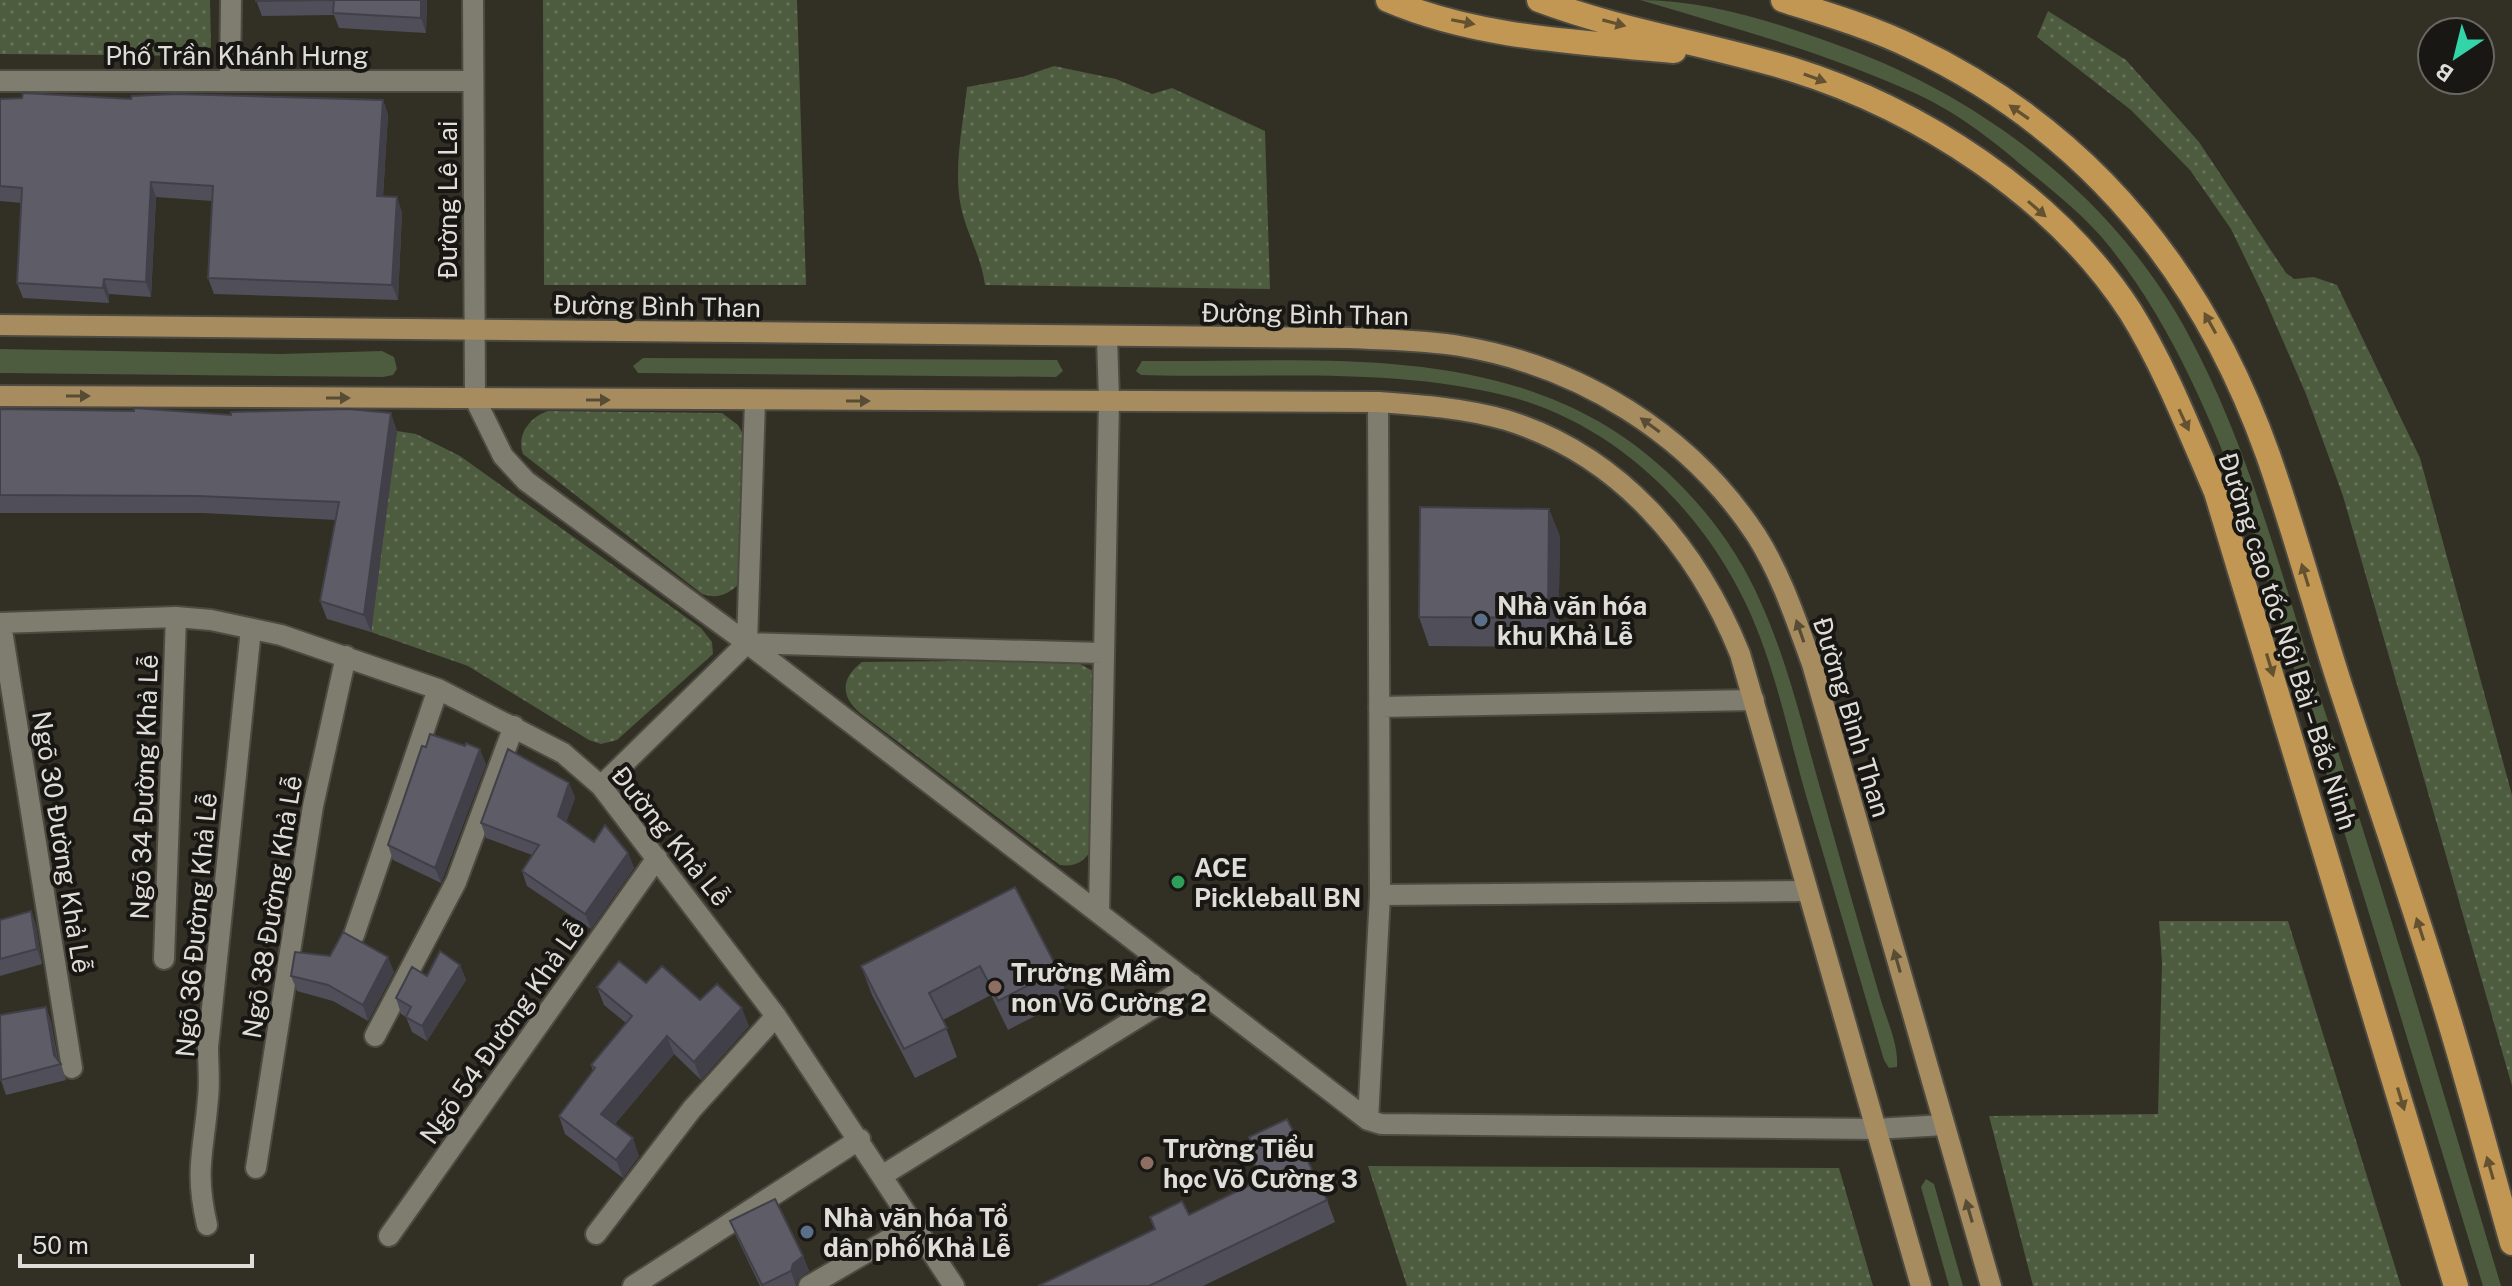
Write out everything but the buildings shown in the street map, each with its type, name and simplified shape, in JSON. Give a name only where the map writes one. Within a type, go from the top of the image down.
[{"type":"highway","points":[[1388,0],[1451,20],[1551,40],[1740,57]]},
{"type":"highway","name":"Đường cao tốc Nội Bài – Bắc Ninh","points":[[1539,0],[1787,68],[1887,106],[1943,137],[1997,175],[2094,263],[2131,313],[2184,418],[2216,492],[2456,1286]]},
{"type":"highway","name":"Đường cao tốc Nội Bài – Bắc Ninh","points":[[1783,0],[1911,46],[1976,83],[2048,132],[2094,172],[2142,222],[2179,272],[2211,324],[2269,457],[2444,1003],[2512,1243]]},
{"type":"main road","name":"Đường Bình Than","points":[[0,325],[1351,338],[1460,346],[1506,357],[1585,385],[1628,409],[1689,456],[1757,536],[1791,606],[1812,664],[1991,1286]]},
{"type":"main road","points":[[0,396],[1378,402],[1450,408],[1506,420],[1576,451],[1627,486],[1676,538],[1700,570],[1728,624],[1754,700],[1921,1286]]},
{"type":"street","points":[[230,81],[231,0]]},
{"type":"street","name":"Đường Lê Lai","points":[[473,0],[475,399]]},
{"type":"street","name":"Phố Trần Khánh Hưng","points":[[0,81],[473,81]]},
{"type":"street","points":[[1099,912],[1109,400],[1107,337]]},
{"type":"street","points":[[475,399],[503,456],[526,481],[747,643],[1368,1120],[1381,1124],[1876,1129],[1944,1125]]},
{"type":"street","points":[[601,786],[747,643],[755,401]]},
{"type":"street","points":[[1368,1120],[1380,895],[1378,402]]},
{"type":"street","name":"Đường Khả Lễ","points":[[1,624],[176,617],[251,629],[346,656],[438,689],[563,753],[601,786],[776,1016],[860,1139],[954,1286]]},
{"type":"street","name":"Ngõ 34 Đường Khả Lễ","points":[[164,959],[176,617]]},
{"type":"street","name":"Ngõ 30 Đường Khả Lễ","points":[[1,624],[72,1068]]},
{"type":"street","name":"Ngõ 36 Đường Khả Lễ","points":[[207,1225],[199,1194],[198,1162],[208,1098],[208,1047],[251,629]]},
{"type":"street","points":[[747,643],[1102,653]]},
{"type":"street","name":"Ngõ 38 Đường Khả Lễ","points":[[256,1168],[313,806],[346,656]]},
{"type":"street","points":[[354,935],[438,689]]},
{"type":"street","points":[[1379,707],[1754,700]]},
{"type":"street","points":[[375,1036],[456,882],[514,726]]},
{"type":"street","name":"Ngõ 54 Đường Khả Lễ","points":[[389,1236],[657,858]]},
{"type":"street","points":[[1380,895],[1807,891]]},
{"type":"street","points":[[883,1175],[1192,984]]},
{"type":"street","points":[[596,1234],[692,1109],[776,1016]]},
{"type":"street","points":[[633,1286],[860,1139]]},
{"type":"street","points":[[809,1286],[915,1224]]},
{"type":"green space","points":[[0,0],[210,0],[211,47],[198,56],[0,54]]},
{"type":"green space","points":[[543,0],[797,0],[806,285],[544,285]]},
{"type":"green space","points":[[1640,0],[1724,10],[1779,25],[1859,53],[1956,100],[2046,163],[2087,200],[2124,240],[2157,283],[2210,377],[2266,523],[2501,1286],[2483,1286],[2245,508],[2187,372],[2152,307],[2109,246],[2069,205],[1984,135],[1941,106],[1877,77],[1810,52]]},
{"type":"green space","points":[[2048,11],[2126,60],[2199,142],[2286,273],[2294,279],[2314,277],[2337,285],[2420,458],[2512,795],[2512,1086],[2343,496],[2306,394],[2231,229],[2190,170],[2131,110],[2037,37]]},
{"type":"green space","points":[[1054,66],[1116,79],[1152,94],[1172,88],[1265,131],[1270,289],[985,285],[959,192],[960,147],[967,87],[1022,77]]},
{"type":"green space","points":[[0,349],[281,354],[382,351],[394,357],[397,369],[393,375],[383,377],[0,373]]},
{"type":"green space","points":[[643,358],[1057,360],[1063,371],[1056,377],[638,373],[633,366]]},
{"type":"green space","points":[[1142,361],[1349,361],[1418,366],[1485,378],[1549,398],[1610,428],[1666,471],[1708,515],[1732,549],[1771,627],[1796,702],[1892,1032],[1897,1067],[1889,1068],[1884,1060],[1773,675],[1756,627],[1727,568],[1704,534],[1649,474],[1583,426],[1507,396],[1462,387],[1371,377],[1141,375],[1136,371]]},
{"type":"green space","points":[[548,411],[722,413],[738,425],[743,434],[739,584],[722,595],[702,594],[523,454],[521,440],[526,428]]},
{"type":"green space","points":[[397,431],[416,434],[460,456],[701,628],[712,642],[713,654],[617,740],[601,744],[589,740],[468,666],[371,632]]},
{"type":"green space","points":[[1073,660],[1093,671],[1096,687],[1092,849],[1082,860],[1070,865],[1060,865],[860,713],[846,694],[850,674],[862,662]]},
{"type":"green space","points":[[2159,921],[2288,921],[2401,1286],[2033,1286],[1989,1116],[2158,1114],[2162,963]]},
{"type":"green space","points":[[1368,1166],[1839,1168],[1873,1286],[1407,1286]]},
{"type":"green space","points":[[1926,1179],[1934,1184],[1963,1286],[1949,1286],[1921,1187]]},
{"type":"place","name":"Nhà văn hóa khu Khả Lễ","points":[[1481,620]]},
{"type":"place","name":"ACE Pickleball BN","points":[[1178,882]]},
{"type":"place","name":"Trường Mầm non Võ Cường 2","points":[[995,987]]},
{"type":"place","name":"Trường Tiểu học Võ Cường 3","points":[[1147,1163]]},
{"type":"place","name":"Nhà văn hóa Tổ dân phố Khả Lễ","points":[[807,1232]]}]
